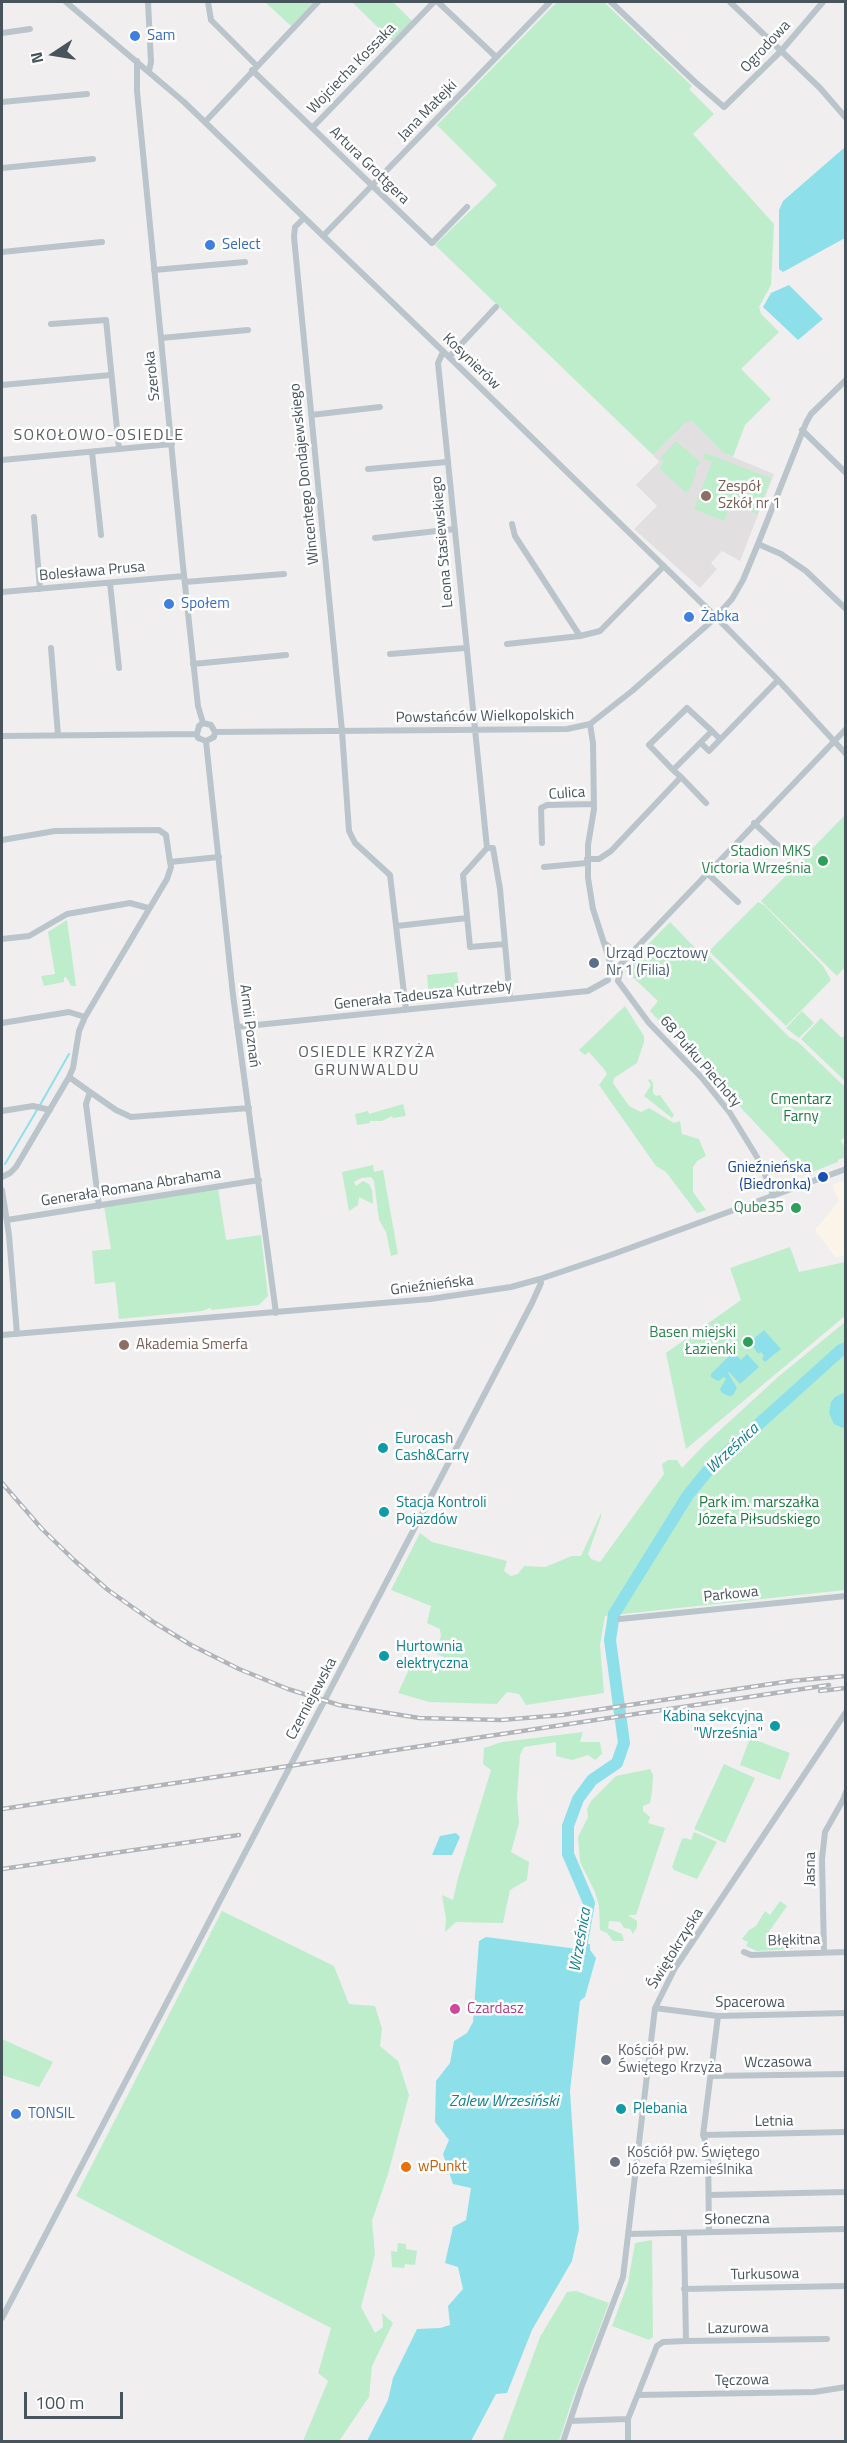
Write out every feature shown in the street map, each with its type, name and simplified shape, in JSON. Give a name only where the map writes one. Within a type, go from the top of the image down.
[{"type":"street","name":"Kosynierów","points":[[66,2],[149,70],[446,354],[716,616],[846,754]]},
{"type":"street","points":[[148,2],[151,62],[149,70]]},
{"type":"street","name":"Artura Grottgera","points":[[208,2],[211,20],[254,67],[312,128],[432,243],[467,207]]},
{"type":"street","points":[[205,122],[254,67],[318,2]]},
{"type":"street","points":[[436,2],[496,57]]},
{"type":"street","name":"Wojciecha Kossaka","points":[[312,128],[436,2]]},
{"type":"street","name":"Jana Matejki","points":[[323,236],[550,2]]},
{"type":"street","name":"Ogrodowa","points":[[611,2],[724,107],[781,51],[823,2]]},
{"type":"street","points":[[730,2],[819,88],[846,118]]},
{"type":"street","points":[[2,33],[30,29]]},
{"type":"street","name":"Szeroka","points":[[137,61],[137,91],[154,270],[198,706],[203,723]]},
{"type":"street","points":[[2,102],[87,94]]},
{"type":"street","points":[[2,168],[93,159]]},
{"type":"street","name":"Wincentego Dondajewskiego","points":[[304,218],[295,227],[294,237],[342,731],[349,831],[355,843],[390,875],[406,1010]]},
{"type":"street","points":[[2,252],[102,242]]},
{"type":"street","points":[[154,270],[245,262]]},
{"type":"street","points":[[446,354],[496,307]]},
{"type":"street","points":[[51,324],[106,320],[119,449]]},
{"type":"street","points":[[161,338],[248,330]]},
{"type":"street","name":"Leona Stasiewskiego","points":[[446,354],[438,363],[465,648],[487,848],[493,848],[505,944]]},
{"type":"street","points":[[2,385],[111,375]]},
{"type":"street","name":"Powstańców Wielkopolskich","points":[[215,732],[567,729],[590,724],[612,708],[716,616],[737,590],[802,430],[812,414],[846,380]]},
{"type":"street","points":[[311,415],[380,407]]},
{"type":"street","points":[[802,430],[846,473]]},
{"type":"street","points":[[2,460],[172,444]]},
{"type":"street","points":[[93,452],[100,535]]},
{"type":"street","points":[[368,469],[447,462]]},
{"type":"street","points":[[34,517],[40,589]]},
{"type":"street","points":[[512,524],[515,536],[580,636]]},
{"type":"street","points":[[375,538],[454,529]]},
{"type":"street","points":[[758,543],[781,554],[806,571],[846,609]]},
{"type":"street","points":[[507,644],[580,636],[604,628],[664,566]]},
{"type":"street","name":"Bolesława Prusa","points":[[2,592],[110,583],[284,574]]},
{"type":"street","points":[[110,583],[119,668]]},
{"type":"street","points":[[51,648],[58,735]]},
{"type":"street","points":[[390,654],[465,648]]},
{"type":"street","points":[[194,664],[286,655]]},
{"type":"street","points":[[701,743],[709,751],[778,680]]},
{"type":"street","points":[[706,803],[649,745],[687,708],[720,739]]},
{"type":"street","points":[[203,723],[211,725],[215,732],[214,737],[206,741],[198,738],[197,734],[199,726],[203,723]]},
{"type":"street","points":[[590,724],[593,743],[594,804],[587,861],[590,900],[614,968],[621,975],[618,981],[608,980],[606,973],[614,968],[628,956],[846,729]]},
{"type":"street","points":[[674,770],[712,731]]},
{"type":"street","points":[[2,736],[197,734]]},
{"type":"street","name":"Armii Poznań","points":[[206,741],[237,1027],[276,1313]]},
{"type":"street","points":[[544,867],[599,859],[607,855],[681,777]]},
{"type":"street","name":"Culica","points":[[542,843],[542,808],[547,805],[594,804]]},
{"type":"street","points":[[754,823],[788,855]]},
{"type":"street","points":[[2,840],[55,831],[159,830],[166,835],[171,862],[167,879],[85,1017],[69,1077],[13,1170],[2,1177]]},
{"type":"street","points":[[487,848],[463,875],[470,947],[505,944],[510,999]]},
{"type":"street","points":[[171,862],[219,857]]},
{"type":"street","points":[[707,873],[738,902]]},
{"type":"street","points":[[2,939],[29,936],[67,914],[130,903],[148,908]]},
{"type":"street","points":[[397,926],[467,918]]},
{"type":"street","points":[[604,943],[617,953],[628,956]]},
{"type":"street","name":"Generała Tadeusza Kutrzeby","points":[[237,1027],[588,991],[608,980]]},
{"type":"street","name":"68 Pułku Piechoty","points":[[618,981],[649,1023],[702,1078],[730,1113],[760,1162],[773,1196]]},
{"type":"street","points":[[2,1023],[69,1012],[85,1017]]},
{"type":"street","points":[[69,1077],[116,1110],[131,1117],[249,1108]]},
{"type":"street","points":[[90,1092],[86,1104],[99,1206]]},
{"type":"street","points":[[2,1111],[33,1106],[50,1110]]},
{"type":"street","name":"Gnieźnieńska","points":[[2,1335],[441,1298],[511,1287],[540,1279],[846,1169]]},
{"type":"street","name":"Generała Romana Abrahama","points":[[7,1220],[259,1180]]},
{"type":"street","points":[[2,1190],[7,1220],[17,1334]]},
{"type":"street","name":"Czerniejewska","points":[[2,2318],[527,1313],[541,1283],[540,1279]]},
{"type":"street","name":"Parkowa","points":[[620,1618],[846,1596]]},
{"type":"street","name":"Świętokrzyska","points":[[563,2442],[623,2277],[655,2008],[675,1968],[846,1712]]},
{"type":"street","name":"Jasna","points":[[824,1952],[822,1859],[825,1832],[846,1792]]},
{"type":"street","name":"Błękitna","points":[[744,1952],[752,1955],[846,1952]]},
{"type":"street","name":"Spacerowa","points":[[655,2008],[718,2016],[846,2013]]},
{"type":"street","points":[[709,2232],[708,2148],[703,2135],[718,2016]]},
{"type":"street","name":"Wczasowa","points":[[711,2076],[846,2074]]},
{"type":"street","name":"Letnia","points":[[703,2135],[846,2133]]},
{"type":"street","points":[[709,2196],[846,2192]]},
{"type":"street","name":"Słoneczna","points":[[629,2234],[846,2229]]},
{"type":"street","name":"Lazurowa","points":[[684,2233],[686,2342],[827,2339]]},
{"type":"street","name":"Turkusowa","points":[[684,2289],[846,2286]]},
{"type":"street","points":[[628,2442],[628,2419],[657,2346],[663,2342],[686,2342]]},
{"type":"street","name":"Tęczowa","points":[[638,2395],[814,2392],[846,2386]]},
{"type":"street","points":[[570,2421],[628,2419]]},
{"type":"shaded area","name":"Zespół Szkół nr 1","points":[[686,421],[693,421],[723,453],[774,474],[740,561],[722,551],[711,563],[717,569],[700,588],[634,529],[657,506],[636,485],[659,462],[653,455]]},
{"type":"shaded area","points":[[845,1180],[845,1255],[836,1258],[815,1230],[839,1201],[832,1185]]},
{"type":"green space","points":[[265,2],[314,2],[291,26]]},
{"type":"green space","points":[[352,2],[393,2],[412,21],[392,41]]},
{"type":"green space","points":[[557,2],[604,2],[692,86],[689,89],[714,114],[693,134],[774,224],[771,285],[759,307],[761,314],[779,332],[741,369],[771,399],[745,425],[733,457],[723,453],[692,421],[686,422],[653,455],[435,245],[497,185],[437,125]]},
{"type":"green space","points":[[676,441],[701,463],[696,468],[696,474],[688,492],[685,492],[659,468],[664,462],[660,458]]},
{"type":"green space","points":[[705,453],[771,478],[770,483],[761,481],[769,484],[757,514],[731,503],[724,521],[694,509],[712,462],[703,458]]},
{"type":"green space","name":"Stadion MKS Victoria Września","points":[[845,815],[845,970],[843,969],[837,976],[761,901]]},
{"type":"green space","points":[[758,902],[764,905],[823,966],[831,980],[786,1026],[709,951]]},
{"type":"green space","points":[[67,920],[76,986],[71,986],[64,977],[64,982],[44,986],[41,976],[55,974],[48,932]]},
{"type":"green space","name":"Cmentarz Farny","points":[[670,922],[700,953],[707,954],[789,1037],[798,1042],[845,1087],[845,1137],[841,1140],[845,1148],[845,1157],[804,1175],[650,1011],[658,1001],[624,969]]},
{"type":"green space","points":[[457,972],[460,992],[429,997],[427,975]]},
{"type":"green space","points":[[625,1006],[644,1036],[644,1042],[637,1063],[614,1078],[613,1083],[629,1106],[641,1112],[649,1108],[674,1123],[680,1121],[682,1134],[699,1139],[706,1156],[697,1161],[693,1167],[693,1192],[706,1210],[697,1213],[666,1172],[656,1166],[599,1085],[607,1074],[604,1069],[589,1052],[585,1055],[579,1050]]},
{"type":"green space","points":[[802,1011],[814,1023],[799,1038],[786,1028]]},
{"type":"green space","points":[[821,1018],[842,1038],[845,1035],[845,1081],[801,1039]]},
{"type":"green space","points":[[650,1079],[653,1083],[653,1093],[656,1096],[660,1095],[674,1115],[672,1118],[644,1096],[651,1085],[648,1080]]},
{"type":"green space","points":[[403,1104],[406,1116],[393,1118],[392,1116],[382,1121],[370,1121],[370,1123],[357,1125],[355,1114],[368,1111],[369,1114]]},
{"type":"green space","points":[[373,1165],[374,1172],[383,1170],[398,1254],[391,1256],[386,1232],[379,1220],[374,1181],[371,1177],[361,1178],[354,1182],[356,1186],[363,1181],[369,1184],[373,1204],[359,1197],[358,1205],[349,1211],[342,1172]]},
{"type":"green space","points":[[218,1188],[226,1240],[261,1235],[268,1296],[259,1305],[212,1310],[210,1308],[202,1311],[119,1319],[115,1282],[95,1284],[92,1251],[111,1249],[104,1206]]},
{"type":"green space","name":"Basen miejski Łazienki","points":[[790,1247],[799,1272],[845,1262],[845,1316],[686,1449],[666,1353],[741,1300],[730,1268]]},
{"type":"green space","name":"Park im. marszałka Józefa Piłsudskiego","points":[[845,1322],[845,1590],[605,1616],[600,1645],[604,1693],[526,1705],[519,1694],[507,1692],[497,1704],[429,1702],[398,1693],[411,1665],[440,1669],[444,1657],[415,1646],[425,1640],[438,1643],[441,1637],[440,1629],[427,1623],[431,1606],[391,1590],[420,1533],[432,1542],[507,1561],[504,1571],[511,1576],[518,1574],[524,1566],[545,1567],[572,1556],[581,1556],[601,1513],[588,1554],[591,1559],[600,1562],[664,1474],[662,1464],[668,1460],[677,1460],[682,1468],[778,1377]]},
{"type":"green space","points":[[583,1732],[580,1742],[600,1742],[602,1754],[595,1760],[588,1755],[572,1760],[556,1756],[556,1742],[524,1747],[520,1755],[517,1798],[519,1823],[511,1852],[529,1862],[527,1880],[510,1890],[503,1923],[456,1922],[445,1932],[446,1919],[442,1895],[453,1900],[491,1770],[483,1764],[484,1748],[502,1742]]},
{"type":"green space","points":[[750,1738],[790,1753],[780,1780],[740,1765]]},
{"type":"green space","points":[[724,1764],[755,1778],[725,1843],[694,1829]]},
{"type":"green space","points":[[650,1769],[653,1775],[652,1792],[650,1803],[643,1806],[643,1811],[650,1817],[648,1823],[665,1828],[636,1915],[628,1915],[637,1921],[637,1927],[633,1934],[620,1922],[609,1921],[608,1928],[622,1934],[624,1941],[613,1941],[607,1933],[600,1930],[599,1906],[595,1892],[580,1862],[578,1837],[588,1817],[587,1809],[591,1801],[616,1776]]},
{"type":"green space","points":[[694,1832],[717,1842],[697,1879],[674,1870],[672,1867],[682,1839],[691,1840]]},
{"type":"green space","points":[[780,1901],[787,1906],[768,1933],[793,1949],[757,1951],[746,1946],[748,1942],[742,1939],[749,1930],[756,1926],[765,1911],[770,1915]]},
{"type":"green space","points":[[222,1911],[334,1966],[349,2004],[375,2006],[382,2029],[380,2046],[398,2061],[409,2095],[388,2174],[372,2221],[375,2254],[361,2307],[375,2333],[383,2327],[382,2313],[393,2323],[372,2366],[369,2397],[339,2441],[303,2441],[328,2381],[318,2373],[331,2328],[76,2196]]},
{"type":"green space","points":[[2,2039],[53,2062],[39,2087],[2,2075]]},
{"type":"green space","points":[[652,2240],[653,2337],[649,2340],[612,2326],[628,2283],[635,2243]]},
{"type":"green space","points":[[398,2243],[406,2244],[406,2249],[417,2251],[415,2265],[405,2264],[404,2268],[392,2267],[391,2251],[397,2252]]},
{"type":"green space","points":[[576,2291],[609,2303],[559,2441],[502,2441],[540,2337],[567,2292]]},
{"type":"water","points":[[845,147],[845,238],[783,272],[779,269],[779,210],[783,201]]},
{"type":"water","points":[[789,285],[823,319],[798,340],[763,307],[771,293]]},
{"type":"water","points":[[764,1330],[781,1349],[765,1362],[761,1352],[758,1354],[750,1342]]},
{"type":"water","points":[[733,1352],[741,1360],[747,1354],[759,1367],[740,1384],[729,1372],[737,1388],[733,1395],[729,1396],[722,1393],[720,1389],[726,1379],[724,1377],[718,1381],[711,1377],[711,1374]]},
{"type":"water","points":[[845,1392],[846,1429],[834,1424],[829,1413],[831,1402]]},
{"type":"water","points":[[456,1833],[460,1837],[452,1855],[432,1855],[440,1836]]},
{"type":"water","name":"Zalew Wrzesiński","points":[[486,1937],[578,1949],[581,1943],[590,1944],[590,1950],[596,1958],[585,1997],[580,2001],[570,2091],[579,2229],[572,2261],[532,2330],[507,2393],[496,2394],[471,2441],[367,2441],[388,2400],[393,2378],[417,2329],[450,2325],[448,2306],[463,2289],[458,2267],[445,2263],[453,2227],[466,2220],[471,2188],[453,2184],[443,2154],[449,2140],[435,2122],[436,2081],[450,2063],[454,2041],[467,2033],[473,2022],[479,1941]]},
{"type":"waterway","points":[[40,1105],[69,1054]]},
{"type":"waterway","points":[[5,1164],[37,1110]]},
{"type":"waterway","name":"Wrześnica","points":[[579,1958],[589,1903],[568,1854],[568,1826],[578,1799],[592,1780],[617,1763],[624,1743],[610,1640],[614,1614],[688,1495],[710,1468],[841,1350],[846,1348]]},
{"type":"railway","points":[[2,1483],[42,1529],[74,1560],[108,1590],[155,1623],[191,1645],[239,1669],[288,1689],[339,1705],[419,1718],[501,1720],[562,1715],[791,1681],[846,1676]]},
{"type":"railway","points":[[2,1809],[829,1685]]},
{"type":"railway","points":[[820,1691],[846,1688]]},
{"type":"railway","points":[[2,1869],[239,1835]]},
{"type":"place","name":"Sam","points":[[135,36]]},
{"type":"place","name":"Select","points":[[210,245]]},
{"type":"place","name":"Zespół Szkół nr 1","points":[[706,496]]},
{"type":"place","name":"Społem","points":[[169,604]]},
{"type":"place","name":"Żabka","points":[[689,617]]},
{"type":"place","name":"Stadion MKS Victoria Września","points":[[823,861]]},
{"type":"place","name":"Urząd Pocztowy Nr 1 (Filia)","points":[[594,963]]},
{"type":"place","name":"Gnieźnieńska (Biedronka)","points":[[823,1177]]},
{"type":"place","name":"Qube35","points":[[796,1208]]},
{"type":"place","name":"Basen miejski Łazienki","points":[[748,1342]]},
{"type":"place","name":"Akademia Smerfa","points":[[124,1345]]},
{"type":"place","name":"Eurocash Cash&Carry","points":[[383,1448]]},
{"type":"place","name":"Stacja Kontroli Pojazdów","points":[[384,1512]]},
{"type":"place","name":"Hurtownia elektryczna","points":[[384,1656]]},
{"type":"place","name":"Kabina sekcyjna \"Września\"","points":[[775,1726]]},
{"type":"place","name":"Czardasz","points":[[455,2009]]},
{"type":"place","name":"Kościół pw. Świętego Krzyża","points":[[606,2060]]},
{"type":"place","name":"Plebania","points":[[621,2109]]},
{"type":"place","name":"TONSIL","points":[[16,2114]]},
{"type":"place","name":"Kościół pw. Świętego Józefa Rzemieślnika","points":[[615,2162]]},
{"type":"place","name":"wPunkt","points":[[406,2167]]},
{"type":"district","name":"SOKOŁOWO-OSIEDLE","points":[[99,436]]},
{"type":"district","name":"OSIEDLE KRZYŻA GRUNWALDU","points":[[367,1062]]}]
